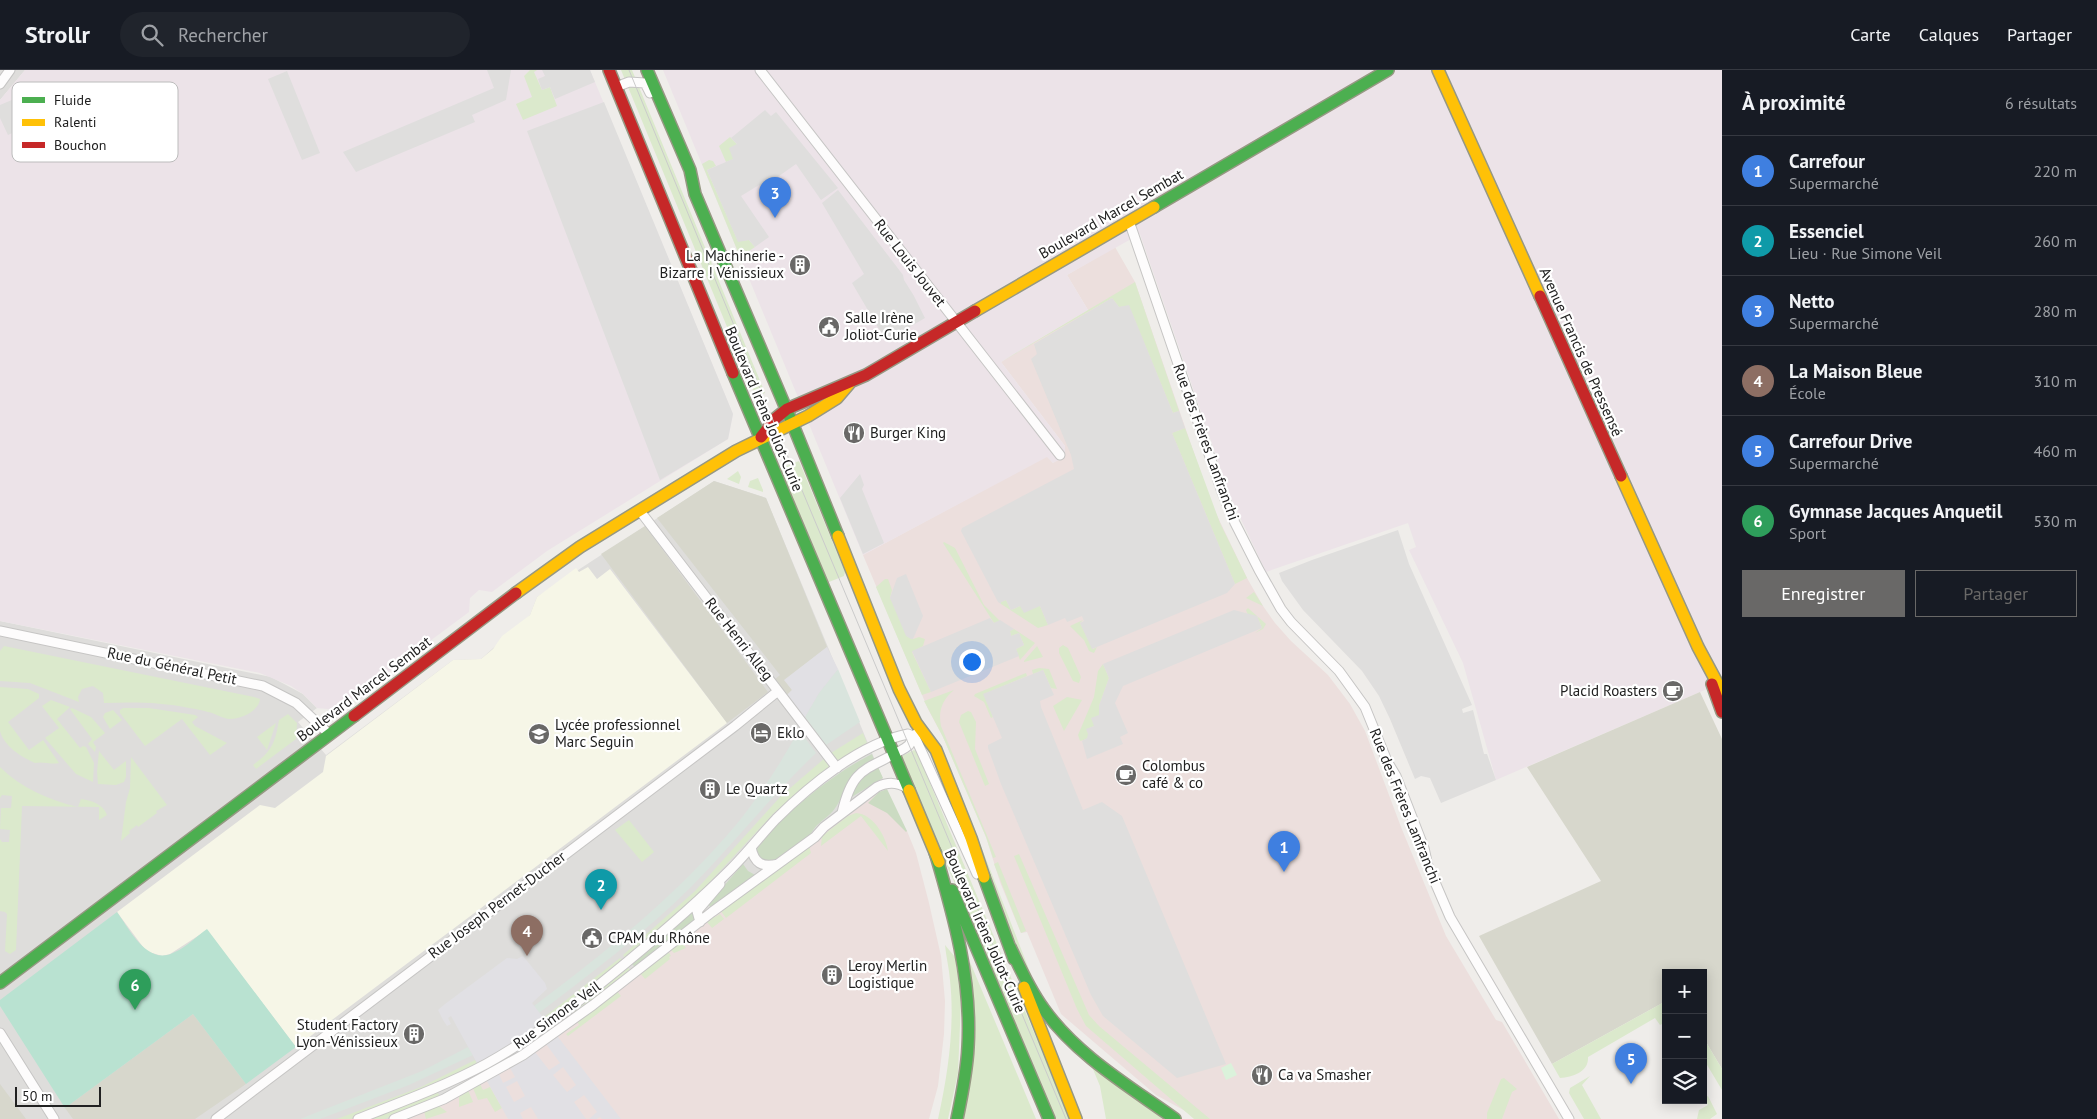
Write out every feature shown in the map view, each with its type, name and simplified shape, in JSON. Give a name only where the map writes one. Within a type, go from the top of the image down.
[{"type":"main road","name":"Boulevard Irène Joliot-Curie","points":[[609,70],[760,439],[934,852],[1050,1119]]},
{"type":"main road","name":"Boulevard Irène Joliot-Curie","points":[[647,70],[690,170],[695,194],[793,425],[899,690],[916,723],[936,750],[971,838],[992,903],[1076,1119]]},
{"type":"main road","name":"Boulevard Marcel Sembat","points":[[760,439],[786,409],[833,388],[849,384],[1388,70]]},
{"type":"main road","name":"Avenue Francis de Pressensé","points":[[1438,70],[1698,647],[1722,692]]},
{"type":"main road","name":"Boulevard Marcel Sembat","points":[[0,983],[580,547],[736,451],[793,425],[837,398],[849,384]]},
{"type":"main road","name":"Avenue Francis de Pressensé","points":[[1698,647],[1722,712]]},
{"type":"main road","points":[[934,852],[958,932],[968,991],[970,1027],[968,1062],[957,1119]]},
{"type":"main road","points":[[1010,947],[1037,1000],[1067,1036],[1092,1060],[1175,1119]]},
{"type":"street","points":[[0,84],[10,70]]},
{"type":"street","name":"Rue Louis Jouvet","points":[[760,70],[917,274],[1060,455]]},
{"type":"street","name":"Boulevard Irène Joliot-Curie","points":[[616,87],[629,82],[646,83],[695,194]]},
{"type":"street","name":"Rue des Frères Lanfranchi","points":[[1129,221],[1219,483],[1235,523],[1265,583],[1281,609],[1338,671],[1365,708],[1396,776],[1424,848],[1428,866],[1450,917],[1569,1119]]},
{"type":"street","name":"Rue Henri Alleg","points":[[640,511],[837,768]]},
{"type":"street","name":"Rue du Général Petit","points":[[0,631],[238,679],[262,686],[296,704],[329,734]]},
{"type":"street","name":"Rue Joseph Pernet-Ducher","points":[[216,1119],[603,824],[735,726],[778,691]]},
{"type":"street","name":"Boulevard Irène Joliot-Curie","points":[[916,723],[915,737],[964,850],[992,903]]},
{"type":"street","points":[[842,813],[847,792],[858,775],[868,766],[893,755],[909,745],[915,737],[905,735],[887,741]]},
{"type":"street","name":"Rue Simone Veil","points":[[358,1119],[439,1087],[486,1064],[543,1028],[627,962],[690,908],[730,870],[797,799],[837,768],[870,748],[887,741]]},
{"type":"street","name":"Rue Simone Veil","points":[[394,1119],[444,1099],[523,1055],[593,1005],[700,922],[780,864],[842,813],[884,784],[900,784],[907,788]]},
{"type":"street","points":[[751,847],[755,860],[759,864],[766,866],[780,864]]},
{"type":"street","name":"Rue Simone Veil","points":[[700,922],[697,911],[711,896],[730,870]]},
{"type":"street","points":[[0,1033],[54,1119]]},
{"type":"shaded area","points":[[0,70],[25,70],[15,82],[12,82],[12,86],[0,100]]},
{"type":"shaded area","points":[[25,70],[590,70],[733,414],[728,439],[547,551],[492,592],[479,590],[470,598],[469,612],[337,710],[317,708],[303,694],[291,686],[260,673],[0,621],[0,100],[12,86],[12,162],[178,162],[178,82],[15,82]]},
{"type":"shaded area","points":[[487,70],[511,70],[506,100],[472,115],[475,122],[356,172],[343,152],[494,88]]},
{"type":"shaded area","points":[[542,70],[590,70],[595,82],[555,99],[550,87],[542,90],[538,79],[545,76]]},
{"type":"shaded area","points":[[663,70],[1722,70],[1722,696],[1714,686],[1496,780],[1463,663],[1409,550],[1416,547],[1408,523],[1266,572],[1230,496],[1140,234],[1067,275],[1088,310],[1001,362],[1065,446],[1065,457],[1053,463],[1047,457],[863,555]]},
{"type":"shaded area","points":[[287,71],[320,153],[302,160],[268,79]]},
{"type":"shaded area","points":[[12,100],[12,133],[8,135],[0,118],[0,105]]},
{"type":"shaded area","points":[[604,102],[733,414],[728,439],[660,480],[527,131]]},
{"type":"shaded area","points":[[765,110],[771,116],[776,112],[838,188],[821,200],[796,164],[762,188],[759,185],[741,196],[769,237],[755,247],[749,240],[738,242],[707,170],[733,159],[729,148],[737,144],[731,138]]},
{"type":"shaded area","points":[[838,190],[903,275],[925,318],[886,341],[852,283],[864,274],[822,203]]},
{"type":"shaded area","points":[[1115,247],[1135,282],[1212,505],[1247,578],[1275,623],[1291,641],[1328,675],[1350,704],[1365,731],[1401,827],[1446,936],[1496,1020],[1502,1022],[1559,1119],[1200,1119],[1156,1095],[1061,1014],[1027,932],[1021,933],[1000,882],[986,837],[943,737],[928,709],[863,555],[1047,456],[1053,463],[1065,446],[1001,362],[1088,310],[1067,275]]},
{"type":"shaded area","points":[[1112,298],[1119,307],[1129,305],[1173,413],[1179,411],[1185,428],[1172,433],[1235,584],[1227,593],[1092,649],[1080,623],[1084,621],[1082,616],[1067,622],[1065,618],[1048,625],[1040,606],[1024,613],[1020,606],[1011,610],[1006,600],[1001,602],[1001,604],[998,602],[961,531],[962,528],[1074,469],[1071,455],[1031,359],[1037,354],[1034,344]]},
{"type":"shaded area","points":[[860,474],[864,485],[862,489],[884,543],[863,554],[840,498]]},
{"type":"shaded area","points":[[714,481],[766,498],[887,789],[879,792],[552,1040],[510,1067],[439,1106],[403,1119],[0,1119],[0,621],[271,677],[303,694],[317,708],[298,722],[326,755],[453,660],[481,659],[530,615],[537,597]]},
{"type":"shaded area","points":[[714,481],[766,498],[827,647],[785,680],[792,690],[786,696],[774,680],[780,675],[657,518]]},
{"type":"shaded area","points":[[645,526],[768,692],[727,723],[601,554]]},
{"type":"shaded area","points":[[1398,530],[1409,564],[1472,705],[1462,709],[1463,713],[1473,710],[1484,754],[1487,754],[1496,780],[1441,803],[1430,778],[1421,776],[1415,779],[1379,696],[1362,671],[1303,610],[1282,581],[1279,573]]},
{"type":"shaded area","points":[[588,567],[597,579],[610,569],[727,723],[296,1047],[207,930],[170,954],[162,956],[146,951],[117,912],[260,805],[275,808],[323,772],[326,756],[453,660],[481,659],[493,649],[502,636],[530,615],[537,597],[576,568],[579,572]]},
{"type":"shaded area","points":[[906,574],[923,616],[913,639],[906,636],[890,598],[897,578]]},
{"type":"shaded area","points":[[1234,610],[1257,616],[1262,628],[1123,686],[1115,703],[1128,733],[1120,737],[1123,744],[1087,759],[1082,741],[1087,738],[1086,729],[1094,726],[1091,718],[1099,715],[1099,706],[1109,678],[1103,664]]},
{"type":"shaded area","points":[[990,618],[994,623],[1000,620],[1014,629],[1010,631],[1011,636],[1019,633],[1024,645],[1016,649],[1019,656],[931,692],[912,651]]},
{"type":"shaded area","points":[[827,647],[838,669],[819,693],[805,717],[800,720],[784,698],[792,690],[784,680]]},
{"type":"shaded area","points":[[838,669],[860,722],[826,745],[805,717],[819,693]]},
{"type":"shaded area","points":[[1043,670],[1054,695],[1040,701],[1041,707],[1083,810],[1102,802],[1122,816],[1226,1064],[1177,1078],[1103,1016],[1091,995],[1001,784],[988,748],[988,745],[1002,738],[983,694]]},
{"type":"shaded area","points":[[1700,692],[1722,739],[1722,1069],[1707,1044],[1707,969],[1662,969],[1662,1003],[1552,1064],[1479,936],[1601,881],[1527,767]]},
{"type":"shaded area","points":[[799,730],[816,753],[673,904],[617,952],[539,1013],[534,1006],[640,922],[713,851],[744,815],[777,767]]},
{"type":"shaded area","points":[[879,792],[907,831],[916,853],[941,956],[945,1001],[944,1034],[938,1086],[929,1119],[403,1119],[439,1106],[510,1067]]},
{"type":"shaded area","points":[[523,956],[545,983],[547,989],[532,1003],[621,1119],[602,1119],[600,1117],[589,1119],[597,1112],[584,1095],[574,1102],[586,1119],[538,1119],[531,1107],[520,1113],[523,1119],[508,1119],[451,1016],[448,1018],[451,1024],[447,1026],[443,1020],[438,1010],[445,1004],[507,958],[517,959]],"holes":[[[546,1044],[560,1063],[549,1070],[535,1052]],[[563,1067],[576,1085],[567,1092],[553,1075]],[[510,1068],[515,1077],[503,1083],[499,1074]],[[517,1081],[525,1096],[514,1102],[506,1087]]]},
{"type":"shaded area","points":[[193,1014],[246,1084],[195,1119],[73,1119],[65,1108]]},
{"type":"shaded area","points":[[468,1047],[473,1055],[409,1085],[320,1119],[300,1119],[422,1071]]},
{"type":"shaded area","points":[[0,1084],[26,1119],[0,1119]]},
{"type":"green space","points":[[530,70],[537,70],[534,72],[542,90],[550,87],[557,106],[523,120],[516,104],[532,97],[524,76]]},
{"type":"green space","points":[[621,70],[632,70],[765,393],[756,397]]},
{"type":"green space","points":[[730,137],[737,144],[734,159],[726,162],[719,146]]},
{"type":"green space","points":[[709,160],[713,161],[716,166],[707,170],[738,241],[749,240],[755,247],[740,257],[702,164]]},
{"type":"green space","points":[[1135,282],[1179,411],[1173,413],[1129,306],[1119,307],[1112,298],[1001,362]]},
{"type":"green space","points":[[1185,428],[1220,523],[1247,578],[1235,584],[1172,433]]},
{"type":"green space","points":[[799,461],[845,572],[844,576],[829,582],[827,582],[779,469]]},
{"type":"green space","points":[[738,471],[741,477],[739,484],[727,479]]},
{"type":"green space","points":[[758,478],[763,492],[748,487],[750,481]]},
{"type":"green space","points":[[944,542],[955,548],[984,605],[1000,621],[994,623]]},
{"type":"green space","points":[[885,579],[888,579],[892,590],[890,598],[913,639],[919,637],[925,639],[923,646],[912,652],[931,692],[922,695],[876,587]]},
{"type":"green space","points":[[1254,592],[1263,606],[1246,598]]},
{"type":"green space","points":[[1006,600],[1011,610],[1020,606],[1040,606],[1048,625],[1038,628],[1001,604],[1001,602]]},
{"type":"green space","points":[[1248,608],[1257,616],[1249,618],[1246,610]]},
{"type":"green space","points":[[1257,616],[1266,624],[1263,629],[1255,633],[1262,628]]},
{"type":"green space","points":[[1083,620],[1080,623],[1093,649],[1097,647],[1094,653],[1089,651],[1084,640],[1070,626]]},
{"type":"green space","points":[[1014,629],[1035,643],[1020,660],[1016,649],[1024,645],[1019,633],[1011,636],[1010,631]]},
{"type":"green space","points":[[1063,645],[1068,648],[1081,677],[1079,683],[1073,681],[1059,653],[1059,648]]},
{"type":"green space","points":[[4,646],[260,699],[259,703],[249,714],[230,719],[201,710],[168,705],[104,703],[103,693],[93,686],[82,689],[78,697],[79,702],[30,683],[0,681],[0,651]]},
{"type":"green space","points":[[1037,646],[1043,657],[1024,662],[1024,661]]},
{"type":"green space","points":[[1103,664],[1109,678],[1099,706],[1099,715],[1094,726],[1087,729],[1089,734],[1087,739],[1080,741],[1078,735],[1094,697],[1098,671]]},
{"type":"green space","points":[[1039,668],[1049,669],[1057,689],[1051,688],[1043,670],[1033,674],[1032,670]]},
{"type":"green space","points":[[1026,673],[1027,676],[984,694],[993,717],[991,718],[984,702],[974,696],[975,694]]},
{"type":"green space","points":[[0,687],[28,689],[39,694],[39,698],[8,722],[29,750],[43,740],[59,763],[35,763],[24,758],[5,741],[0,731]]},
{"type":"green space","points":[[954,690],[946,698],[942,706],[940,715],[941,726],[996,857],[993,858],[986,837],[943,737],[924,701]]},
{"type":"green space","points":[[1067,697],[1082,700],[1064,731],[1053,706]]},
{"type":"green space","points":[[51,700],[70,707],[57,719],[80,748],[86,747],[94,763],[93,782],[76,774],[45,738],[59,728],[42,706]]},
{"type":"green space","points":[[72,708],[91,717],[105,733],[93,742],[96,747],[95,752],[88,744],[92,739],[70,709]]},
{"type":"green space","points":[[123,708],[149,708],[195,715],[198,717],[192,722],[195,726],[227,743],[210,755],[182,719],[145,746],[120,713],[120,710]]},
{"type":"green space","points":[[113,710],[122,720],[110,729],[103,717],[105,713]]},
{"type":"green space","points":[[968,711],[971,712],[976,722],[975,749],[989,784],[985,786],[959,722],[961,715]]},
{"type":"green space","points":[[288,714],[297,723],[296,739],[256,769],[253,765],[272,746],[279,720]]},
{"type":"green space","points":[[276,723],[267,750],[257,737]]},
{"type":"green space","points":[[863,733],[867,743],[839,760],[835,759],[831,753]]},
{"type":"green space","points":[[914,750],[917,752],[1070,1119],[1055,1119],[976,929],[941,853],[902,756]]},
{"type":"green space","points":[[99,751],[114,770],[126,761],[126,777],[124,782],[116,785],[98,784]]},
{"type":"green space","points":[[872,754],[874,759],[864,765],[852,777],[836,806],[816,826],[810,837],[781,857],[761,861],[756,852],[757,849],[780,822],[826,783]]},
{"type":"green space","points":[[131,757],[167,805],[156,811],[157,813],[138,827],[137,825],[129,831],[130,833],[121,841],[126,802],[130,788]]},
{"type":"green space","points":[[825,758],[829,767],[774,813],[695,898],[626,959],[623,955],[695,891],[781,796]]},
{"type":"green space","points":[[0,767],[26,787],[57,801],[77,807],[22,806],[16,950],[10,954],[5,951],[7,914],[0,911],[0,839],[2,842],[9,842],[10,830],[0,829],[1,808],[11,808],[12,796],[2,795],[0,798]]},
{"type":"green space","points":[[878,767],[883,778],[850,798],[861,780]]},
{"type":"green space","points":[[954,777],[1041,1000],[995,896]]},
{"type":"green space","points":[[887,789],[906,832],[887,813],[868,803],[879,792]]},
{"type":"green space","points":[[81,799],[90,801],[100,806],[107,815],[99,820],[99,807],[78,807]]},
{"type":"green space","points":[[856,813],[868,817],[878,827],[885,839],[888,851],[861,816],[821,846],[822,836],[848,816]]},
{"type":"green space","points":[[629,820],[654,852],[642,862],[615,830]]},
{"type":"green space","points":[[809,846],[811,853],[726,918],[720,910]]},
{"type":"green space","points":[[1019,854],[1089,1015],[1099,1026],[1210,1119],[1194,1119],[1086,1026],[1077,1009],[1014,856]]},
{"type":"green space","points":[[998,862],[1026,931],[1021,933],[994,864]]},
{"type":"green space","points":[[743,864],[748,871],[757,876],[712,909],[708,904]]},
{"type":"green space","points":[[699,903],[693,913],[695,922],[636,968],[631,963]]},
{"type":"green space","points":[[117,912],[134,937],[148,951],[156,955],[175,952],[207,929],[296,1047],[246,1084],[193,1014],[65,1108],[0,1006],[0,1000]]},
{"type":"green space","points":[[720,914],[724,919],[712,928],[706,921],[713,915],[715,917]]},
{"type":"green space","points":[[688,935],[692,940],[684,945],[686,948],[674,953],[670,949]]},
{"type":"green space","points":[[945,945],[955,957],[961,1001],[958,1073],[948,1119],[938,1119],[948,1067],[952,1015],[950,976]]},
{"type":"green space","points":[[668,951],[671,956],[669,957],[670,959],[645,979],[640,973]]},
{"type":"green space","points":[[620,958],[623,961],[546,1022],[543,1018]]},
{"type":"green space","points":[[970,962],[1036,1119],[962,1119]]},
{"type":"green space","points":[[627,966],[631,971],[553,1031],[550,1027]]},
{"type":"green space","points":[[617,991],[621,996],[568,1036],[566,1034],[579,1025],[577,1021]]},
{"type":"green space","points":[[1662,1003],[1662,1024],[1660,1025],[1655,1018],[1588,1057],[1586,1066],[1579,1073],[1560,1078],[1552,1064]]},
{"type":"green space","points":[[1707,1044],[1722,1069],[1722,1090],[1707,1065]]},
{"type":"green space","points":[[475,1060],[478,1065],[422,1091],[351,1119],[337,1119],[421,1087]]},
{"type":"green space","points":[[1090,1062],[1167,1119],[1106,1119],[1100,1086]]},
{"type":"green space","points":[[1231,1063],[1237,1075],[1226,1080],[1221,1068]]},
{"type":"green space","points":[[1590,1076],[1582,1085],[1601,1119],[1584,1119],[1569,1093],[1570,1088]]},
{"type":"green space","points":[[1504,1078],[1517,1089],[1512,1092],[1502,1119],[1487,1119],[1487,1113],[1501,1079]]},
{"type":"green space","points":[[480,1084],[483,1090],[490,1087],[502,1108],[495,1112],[487,1098],[478,1100],[473,1088]]},
{"type":"green space","points":[[468,1090],[473,1102],[459,1107],[459,1097]]},
{"type":"green space","points":[[437,1092],[440,1096],[385,1119],[369,1119]]},
{"type":"green space","points":[[1707,1096],[1717,1114],[1710,1119],[1697,1119],[1699,1110],[1708,1105]]},
{"type":"green space","points":[[439,1106],[447,1112],[426,1119],[424,1111]]},
{"type":"tram line","points":[[629,70],[791,464],[1066,1119]]},
{"type":"traffic: fast","points":[[647,70],[690,170],[695,194],[838,536]]},
{"type":"traffic: fast","points":[[1154,207],[1388,70]]},
{"type":"traffic: fast","points":[[733,373],[909,790]]},
{"type":"traffic: fast","points":[[0,983],[354,716]]},
{"type":"traffic: fast","points":[[935,852],[955,924],[967,997],[969,1022],[967,1056],[957,1119]]},
{"type":"traffic: fast","points":[[984,877],[1014,959]]},
{"type":"traffic: fast","points":[[952,890],[1049,1119]]},
{"type":"traffic: fast","points":[[1010,947],[1038,1001],[1071,1041],[1104,1069],[1175,1119]]},
{"type":"traffic: slow","points":[[1438,70],[1540,296]]},
{"type":"traffic: slow","points":[[975,311],[1154,207]]},
{"type":"traffic: slow","points":[[516,593],[580,547],[736,451],[808,416],[837,398],[849,384]]},
{"type":"traffic: slow","points":[[1621,476],[1698,647],[1722,692]]},
{"type":"traffic: slow","points":[[838,536],[899,689],[916,723],[936,750],[971,838],[984,877]]},
{"type":"traffic: slow","points":[[909,790],[939,862]]},
{"type":"traffic: slow","points":[[1024,987],[1076,1119]]},
{"type":"traffic: jam","points":[[609,70],[733,373]]},
{"type":"traffic: jam","points":[[1540,296],[1621,476]]},
{"type":"traffic: jam","points":[[761,437],[776,418],[787,409],[866,375],[975,311]]},
{"type":"traffic: jam","points":[[354,716],[516,593]]},
{"type":"traffic: jam","points":[[1712,684],[1722,712]]},
{"type":"place","name":"Netto","points":[[775,218]]},
{"type":"place","name":"La Machinerie - Bizarre ! Vénissieux","points":[[800,265]]},
{"type":"place","name":"Salle Irène Joliot-Curie","points":[[829,327]]},
{"type":"place","name":"Burger King","points":[[854,433]]},
{"type":"place","name":"Placid Roasters","points":[[1673,691]]},
{"type":"place","name":"Eklo","points":[[761,733]]},
{"type":"place","name":"Lycée professionnel Marc Seguin","points":[[539,734]]},
{"type":"place","name":"Colombus café & co","points":[[1126,775]]},
{"type":"place","name":"Le Quartz","points":[[710,789]]},
{"type":"place","name":"Carrefour","points":[[1284,872]]},
{"type":"place","name":"Essenciel","points":[[601,910]]},
{"type":"place","name":"CPAM du Rhône","points":[[592,938]]},
{"type":"place","name":"La Maison Bleue","points":[[527,956]]},
{"type":"place","name":"Leroy Merlin Logistique","points":[[832,975]]},
{"type":"place","name":"Gymnase Jacques Anquetil","points":[[135,1010]]},
{"type":"place","name":"Student Factory Lyon-Vénissieux","points":[[414,1034]]},
{"type":"place","name":"Ca va Smasher","points":[[1262,1075]]},
{"type":"place","name":"Carrefour Drive","points":[[1631,1084]]}]
